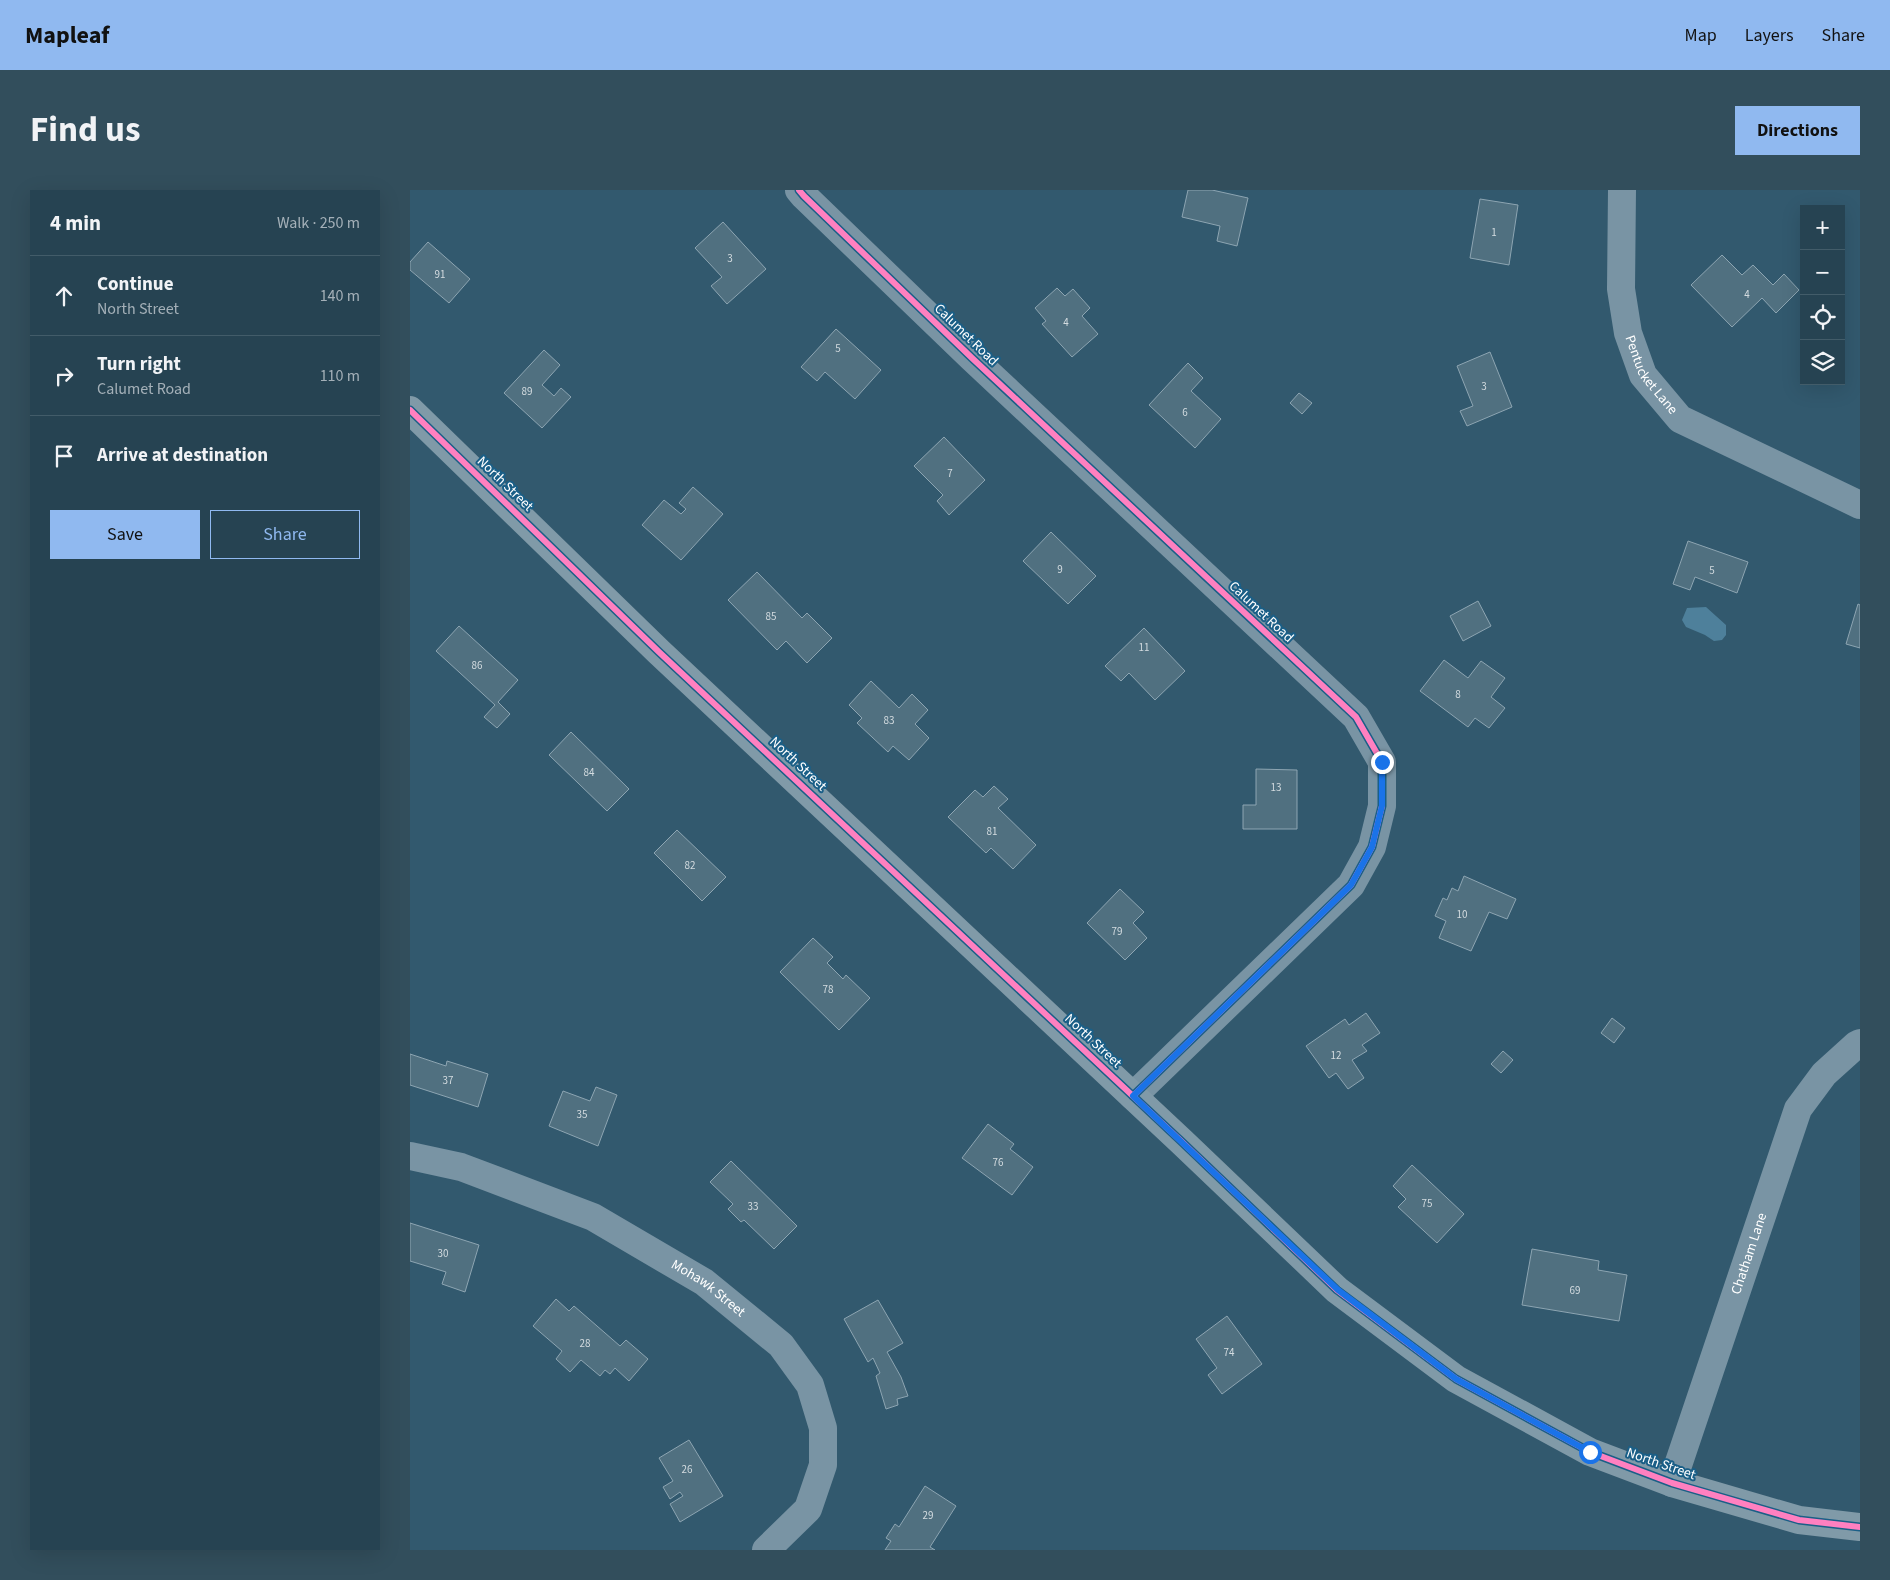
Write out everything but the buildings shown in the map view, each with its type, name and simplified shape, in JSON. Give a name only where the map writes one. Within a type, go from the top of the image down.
[{"type":"street","name":"Calumet Road","points":[[799,190],[972,358],[1356,718],[1382,762],[1382,806],[1372,847],[1351,885],[1133,1096]]},
{"type":"street","name":"Pentucket Lane","points":[[1622,190],[1621,289],[1628,333],[1643,375],[1680,419],[1860,505]]},
{"type":"street","name":"North Street","points":[[410,410],[652,645],[1338,1290],[1456,1379],[1590,1452],[1672,1483],[1799,1520],[1860,1527]]},
{"type":"street","name":"Chatham Lane","points":[[1672,1483],[1798,1109],[1824,1074],[1860,1043]]},
{"type":"street","name":"Mohawk Street","points":[[410,1156],[461,1167],[592,1217],[704,1282],[781,1345],[810,1385],[823,1428],[823,1465],[808,1509],[766,1550]]},
{"type":"water","points":[[1706,607],[1726,625],[1726,635],[1722,640],[1714,641],[1686,627],[1682,620],[1687,608]]},
{"type":"cycle path","points":[[799,190],[972,358],[1356,717],[1382,762],[1382,806],[1372,847],[1351,885],[1133,1096]]},
{"type":"cycle path","points":[[410,410],[659,652],[1182,1142],[1337,1290],[1456,1379],[1590,1452],[1672,1483],[1799,1520],[1860,1527]]},
{"type":"route","points":[[1382,762],[1382,806],[1372,847],[1351,885],[1133,1096],[1338,1290],[1456,1379],[1590,1452]]}]
